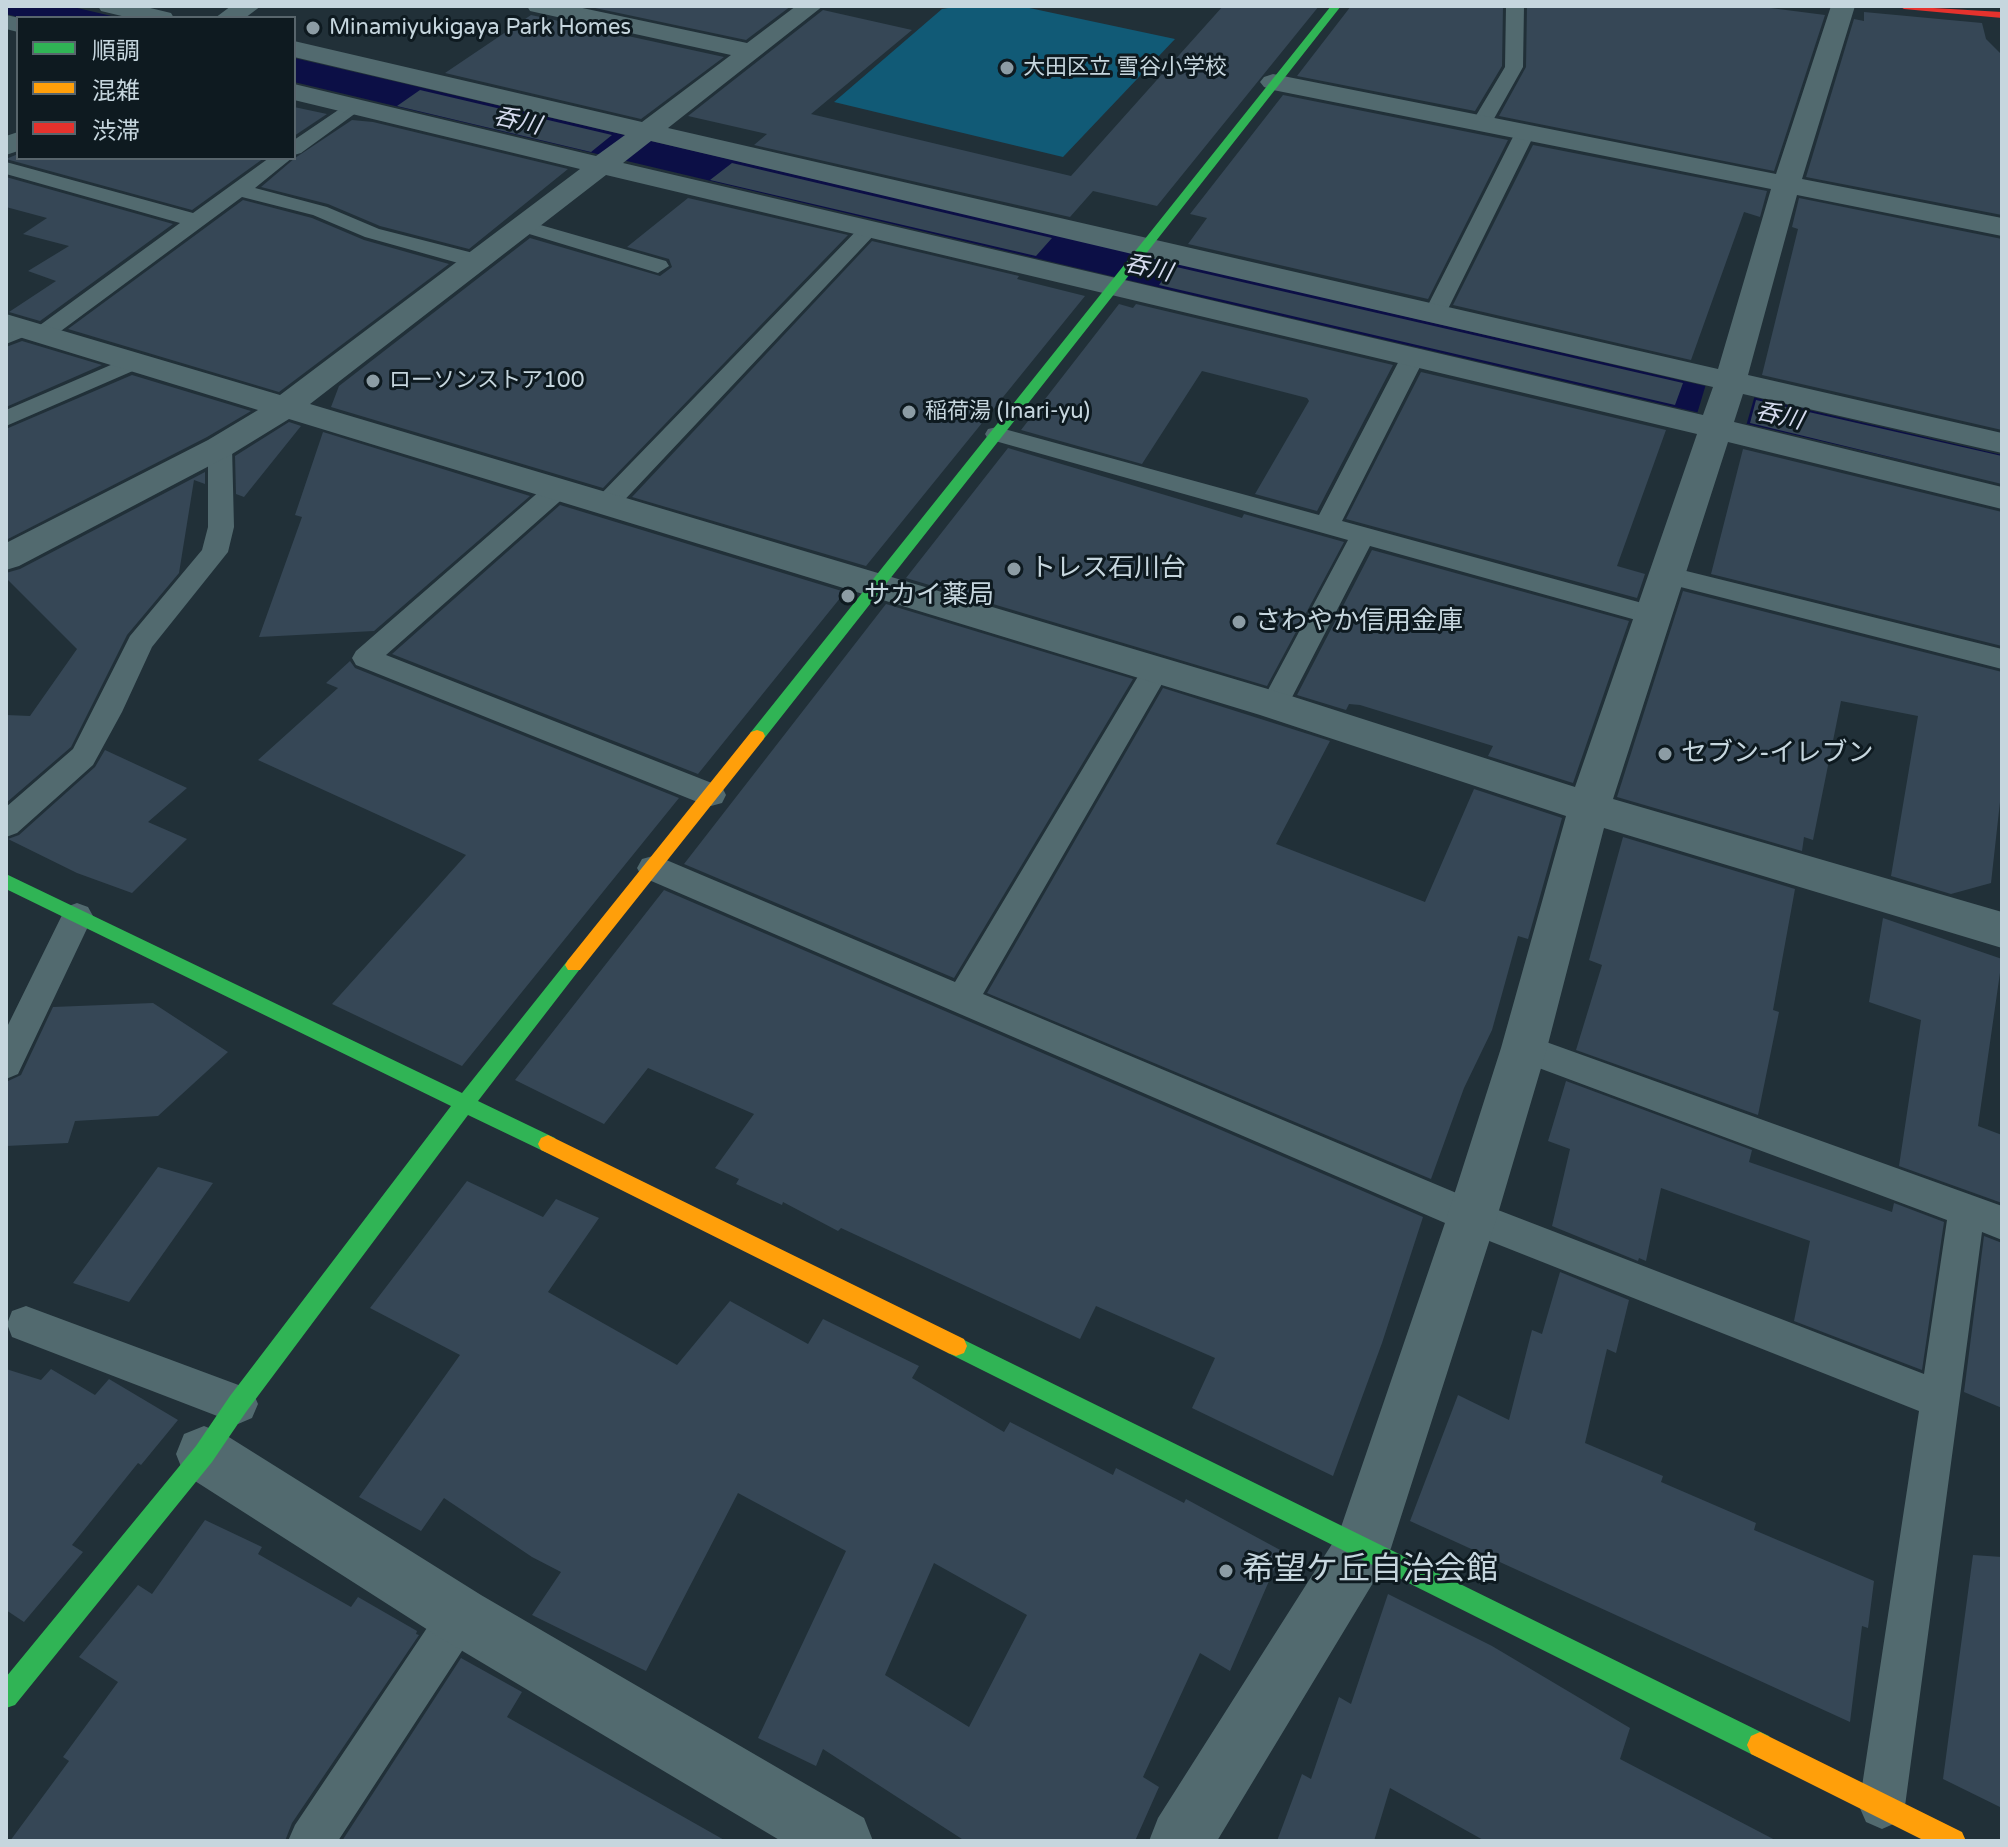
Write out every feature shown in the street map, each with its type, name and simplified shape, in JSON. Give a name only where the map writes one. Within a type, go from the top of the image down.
[{"type":"street","points":[[110,6],[153,16]]},
{"type":"street","points":[[231,16],[249,6]]},
{"type":"street","points":[[539,6],[750,51]]},
{"type":"street","points":[[6,558],[220,447],[284,408],[811,6]]},
{"type":"street","points":[[6,1696],[204,1454],[238,1404],[465,1103],[1336,6]]},
{"type":"street","points":[[1181,1841],[1362,1548],[1472,1217],[1524,1048],[1589,808],[1729,385],[1786,185],[1843,6]]},
{"type":"street","points":[[1904,6],[2002,15]]},
{"type":"street","points":[[296,49],[1142,250],[1435,313],[1729,385],[2002,443]]},
{"type":"street","points":[[1273,82],[2002,227]]},
{"type":"street","points":[[296,92],[605,164],[868,230],[1116,283],[2002,498]]},
{"type":"street","points":[[20,331],[134,362],[879,585],[1413,748],[1589,808],[2002,930]]},
{"type":"street","points":[[6,881],[465,1103],[1362,1548],[1891,1820],[1953,1841]]},
{"type":"street","points":[[204,1454],[460,1616],[841,1841]]},
{"type":"lane","points":[[1481,124],[1514,67],[1515,6]]},
{"type":"lane","points":[[296,148],[353,106]]},
{"type":"lane","points":[[1435,313],[1525,133]]},
{"type":"lane","points":[[20,331],[197,221],[279,160]]},
{"type":"lane","points":[[6,168],[197,221]]},
{"type":"lane","points":[[239,190],[320,211],[372,233],[477,261]]},
{"type":"lane","points":[[523,226],[658,266]]},
{"type":"lane","points":[[607,503],[868,230]]},
{"type":"lane","points":[[1327,525],[1414,355]]},
{"type":"lane","points":[[6,419],[134,362]]},
{"type":"lane","points":[[997,434],[1654,616]]},
{"type":"lane","points":[[6,825],[83,757],[140,643],[215,552],[221,527],[220,447]]},
{"type":"lane","points":[[558,489],[366,658],[711,795]]},
{"type":"lane","points":[[1274,705],[1363,535]]},
{"type":"lane","points":[[1666,575],[2002,659]]},
{"type":"lane","points":[[962,1000],[1156,670]]},
{"type":"lane","points":[[653,868],[1472,1217],[1940,1400]]},
{"type":"lane","points":[[6,1064],[77,916]]},
{"type":"lane","points":[[1524,1048],[1984,1216],[1940,1400],[1891,1820]]},
{"type":"lane","points":[[26,1324],[238,1404]]},
{"type":"lane","points":[[311,1841],[460,1616]]},
{"type":"shaded area","points":[[1020,6],[1175,39],[1063,157],[834,102],[942,9]]},
{"type":"water","points":[[6,6],[69,6],[112,16],[16,16],[6,14]]},
{"type":"water","name":"呑川","points":[[296,58],[2002,455],[2002,483],[296,82]]},
{"type":"pier","points":[[1706,384],[1755,395],[1746,426],[1697,414]]},
{"type":"building","points":[[791,6],[746,40],[595,8]]},
{"type":"building","points":[[1223,6],[1319,6],[1157,206],[1093,191],[1070,217],[754,145],[767,134],[688,116],[823,10],[912,30],[811,114],[1071,176]]},
{"type":"building","points":[[1351,6],[1503,6],[1502,66],[1475,111],[1297,76]]},
{"type":"building","points":[[1527,6],[1755,6],[1825,15],[1774,171],[1499,116],[1526,67]]},
{"type":"building","points":[[1864,12],[1982,23],[1986,39],[2002,55],[2002,215],[1806,177],[1854,19],[1864,21]]},
{"type":"building","points":[[531,15],[724,57],[641,119],[445,73]]},
{"type":"building","points":[[420,90],[612,135],[591,152],[397,106]]},
{"type":"building","points":[[1283,95],[1508,140],[1428,299],[1188,244],[1207,218],[1190,214]]},
{"type":"building","points":[[296,107],[327,114],[296,135]]},
{"type":"building","points":[[352,120],[373,122],[568,169],[469,249],[380,226],[328,204],[261,187],[296,157]]},
{"type":"building","points":[[1533,145],[1767,191],[1760,217],[1744,212],[1691,360],[1453,305]]},
{"type":"building","points":[[16,155],[16,160],[261,160],[192,210],[6,159]]},
{"type":"building","points":[[732,163],[1052,238],[1036,256],[710,180]]},
{"type":"building","points":[[6,177],[173,224],[40,321],[9,312],[56,281],[28,271],[69,246],[23,234],[47,218],[6,207]]},
{"type":"building","points":[[688,198],[848,235],[603,488],[331,407],[339,386],[530,238],[660,276],[672,267],[669,259],[627,247]]},
{"type":"building","points":[[1799,198],[2002,239],[2002,430],[1762,375],[1798,229],[1792,227]]},
{"type":"building","points":[[243,200],[312,218],[364,240],[449,264],[279,392],[68,329]]},
{"type":"building","points":[[872,241],[1019,276],[1017,279],[1085,296],[866,566],[632,497]]},
{"type":"building","points":[[1172,266],[1683,383],[1675,405],[1159,285]]},
{"type":"building","points":[[1119,304],[1133,308],[1136,304],[1393,365],[1317,511],[1255,494],[1309,401],[1307,398],[1202,371],[1142,464],[1021,430]]},
{"type":"building","points":[[22,341],[102,365],[6,407],[6,347]]},
{"type":"building","points":[[1421,372],[1666,430],[1617,566],[1645,574],[1637,598],[1346,519]]},
{"type":"building","points":[[132,375],[251,411],[207,437],[6,540],[6,429]]},
{"type":"building","points":[[1756,400],[2002,456],[2002,484],[1750,423]]},
{"type":"building","points":[[289,422],[301,426],[244,497],[236,494],[235,456]]},
{"type":"building","points":[[323,432],[530,496],[374,631],[259,637],[302,517],[295,515]]},
{"type":"building","points":[[1008,448],[1242,518],[1244,514],[1344,542],[1267,686],[906,578]]},
{"type":"building","points":[[1743,449],[2002,512],[2002,646],[1711,574]]},
{"type":"building","points":[[205,472],[205,484],[194,480],[179,573],[127,635],[71,747],[6,803],[6,715],[30,716],[77,649],[6,578],[6,573],[20,569]]},
{"type":"building","points":[[560,505],[845,592],[698,774],[392,654]]},
{"type":"building","points":[[1372,550],[1629,621],[1573,783],[1488,756],[1493,746],[1360,705],[1349,704],[1346,710],[1297,695]]},
{"type":"building","points":[[1683,591],[2002,672],[2002,784],[1991,883],[1951,894],[1891,876],[1918,716],[1841,701],[1813,840],[1804,837],[1802,851],[1617,797]]},
{"type":"building","points":[[886,604],[1133,679],[954,978],[684,864]]},
{"type":"building","points":[[350,661],[355,668],[679,798],[462,1066],[332,1004],[466,855],[258,760],[338,688],[326,683]]},
{"type":"building","points":[[1163,688],[1330,741],[1276,844],[1425,902],[1474,789],[1562,818],[1528,939],[1518,936],[1492,1030],[1464,1088],[1431,1179],[987,993]]},
{"type":"building","points":[[105,750],[187,788],[148,822],[187,839],[132,893],[77,873],[8,839],[19,835],[95,767]]},
{"type":"building","points":[[1623,837],[1795,889],[1773,1010],[1779,1012],[1758,1115],[1576,1050],[1602,965],[1589,960]]},
{"type":"building","points":[[664,890],[1423,1217],[1382,1343],[1333,1476],[1192,1408],[1215,1358],[1096,1306],[1080,1339],[841,1228],[838,1231],[783,1202],[782,1205],[736,1184],[739,1179],[715,1168],[754,1114],[648,1068],[604,1124],[515,1080]]},
{"type":"building","points":[[1883,918],[2002,959],[1978,1126],[2002,1135],[2002,1203],[1899,1166],[1921,1020],[1869,1002]]},
{"type":"building","points":[[153,1003],[228,1052],[158,1116],[75,1121],[68,1143],[6,1146],[6,1082],[21,1075],[53,1007]]},
{"type":"building","points":[[1566,1081],[1752,1150],[1749,1162],[1892,1212],[1894,1203],[1944,1222],[1922,1370],[1794,1321],[1810,1241],[1661,1188],[1646,1261],[1639,1258],[1638,1261],[1552,1226],[1570,1149],[1548,1141]]},
{"type":"building","points":[[158,1167],[213,1183],[129,1302],[73,1283]]},
{"type":"building","points":[[467,1181],[543,1217],[556,1199],[599,1218],[548,1292],[677,1365],[730,1301],[808,1344],[823,1319],[919,1366],[912,1378],[1004,1432],[1010,1422],[1113,1475],[1116,1468],[1184,1503],[1186,1499],[1282,1551],[1230,1671],[1200,1653],[1143,1777],[1159,1787],[1135,1841],[965,1841],[823,1749],[816,1766],[758,1738],[846,1551],[738,1493],[646,1671],[532,1615],[561,1572],[532,1557],[444,1498],[421,1531],[359,1497],[460,1355],[370,1308]],"holes":[[[934,1563],[1027,1615],[969,1727],[885,1675]]]},
{"type":"building","points":[[1984,1236],[2002,1243],[2002,1408],[1964,1392]]},
{"type":"building","points":[[1560,1272],[1629,1300],[1616,1353],[1607,1349],[1585,1443],[1663,1476],[1661,1482],[1756,1523],[1754,1530],[1874,1581],[1868,1628],[1862,1626],[1850,1722],[1410,1521],[1458,1395],[1509,1420],[1532,1330],[1542,1334]]},
{"type":"building","points":[[6,1369],[41,1380],[51,1369],[95,1395],[109,1379],[178,1420],[141,1465],[138,1463],[72,1545],[83,1552],[24,1622],[6,1610]]},
{"type":"building","points":[[205,1520],[262,1547],[258,1554],[351,1607],[358,1597],[419,1635],[292,1823],[285,1841],[10,1841],[69,1761],[63,1757],[118,1682],[79,1657],[138,1585],[152,1594]]},
{"type":"building","points":[[1973,1555],[2002,1557],[2002,1808],[1943,1779]]},
{"type":"building","points":[[1388,1594],[1492,1646],[1630,1728],[1620,1759],[1777,1841],[1485,1841],[1390,1788],[1374,1841],[1277,1841],[1302,1774],[1311,1779],[1339,1697],[1351,1704]]},
{"type":"building","points":[[461,1658],[522,1692],[507,1717],[726,1841],[342,1841]]},
{"type":"traffic: fast","points":[[757,736],[1336,6]]},
{"type":"traffic: fast","points":[[6,881],[548,1144]]},
{"type":"traffic: fast","points":[[6,1696],[204,1454],[238,1404],[465,1103],[574,965]]},
{"type":"traffic: fast","points":[[956,1346],[1760,1745]]},
{"type":"traffic: slow","points":[[574,965],[757,736]]},
{"type":"traffic: slow","points":[[548,1144],[956,1346]]},
{"type":"traffic: slow","points":[[1760,1745],[1953,1841]]},
{"type":"traffic: jam","points":[[1904,6],[2002,15]]},
{"type":"place","name":"Minamiyukigaya Park Homes","points":[[313,28]]},
{"type":"place","name":"大田区立 雪谷小学校","points":[[1007,68]]},
{"type":"place","name":"ローソンストア100","points":[[373,381]]},
{"type":"place","name":"稲荷湯 (Inari-yu)","points":[[909,412]]},
{"type":"place","name":"トレス石川台","points":[[1014,569]]},
{"type":"place","name":"サカイ薬局","points":[[848,596]]},
{"type":"place","name":"さわやか信用金庫","points":[[1239,622]]},
{"type":"place","name":"セブン-イレブン","points":[[1665,754]]},
{"type":"place","name":"希望ケ丘自治会館","points":[[1226,1571]]}]
